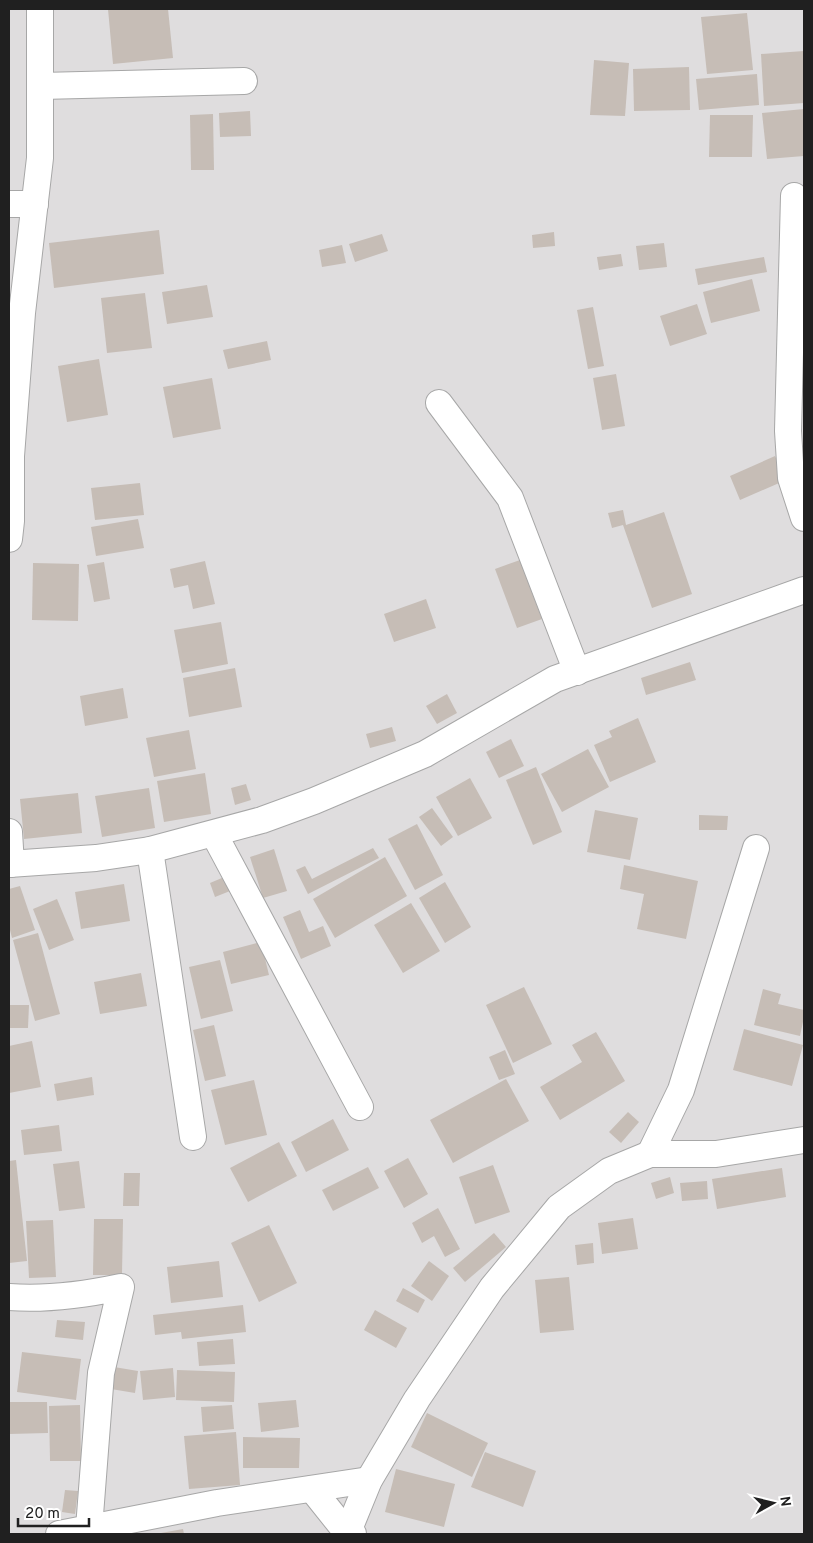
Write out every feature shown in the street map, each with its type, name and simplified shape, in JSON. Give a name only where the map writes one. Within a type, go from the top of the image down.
[{"type":"street","points":[[9,539],[11,521],[11,456],[22,313],[40,158],[40,9]]},
{"type":"street","points":[[41,86],[244,81]]},
{"type":"street","points":[[794,196],[788,431],[791,478],[804,518]]},
{"type":"street","points":[[9,204],[35,204]]},
{"type":"street","points":[[439,403],[510,498],[577,672]]},
{"type":"street","points":[[9,832],[10,864],[96,858],[150,850],[262,820],[314,801],[425,754],[555,679],[804,590]]},
{"type":"street","points":[[214,834],[360,1107]]},
{"type":"street","points":[[650,1154],[681,1090],[756,848]]},
{"type":"street","points":[[150,850],[193,1137]]},
{"type":"street","points":[[348,1534],[369,1480],[417,1399],[492,1288],[559,1207],[609,1171],[650,1154],[716,1154],[804,1140]]},
{"type":"street","points":[[9,1297],[80,1296],[120,1287],[101,1373],[88,1528]]},
{"type":"street","points":[[59,1534],[217,1503],[369,1480]]},
{"type":"street","points":[[312,1489],[348,1534]]},
{"type":"street","points":[[348,1534],[353,1534]]},
{"type":"shaded area","points":[[9,9],[804,9],[804,1534],[9,1534]]},
{"type":"building","points":[[108,9],[168,9],[173,58],[113,64]]},
{"type":"building","points":[[747,13],[753,70],[707,74],[701,17]]},
{"type":"building","points":[[804,51],[804,103],[764,106],[761,54]]},
{"type":"building","points":[[594,60],[629,63],[625,116],[590,115]]},
{"type":"building","points":[[689,67],[690,110],[634,111],[633,69]]},
{"type":"building","points":[[757,74],[759,105],[699,110],[696,79]]},
{"type":"building","points":[[804,109],[804,156],[767,159],[762,113]]},
{"type":"building","points":[[250,111],[251,136],[220,137],[219,113]]},
{"type":"building","points":[[213,114],[214,170],[191,170],[190,115]]},
{"type":"building","points":[[710,115],[753,115],[752,157],[709,157]]},
{"type":"building","points":[[159,230],[164,274],[54,288],[49,243]]},
{"type":"building","points":[[554,232],[555,246],[533,248],[532,235]]},
{"type":"building","points":[[382,234],[388,251],[355,262],[349,244]]},
{"type":"building","points":[[664,243],[667,267],[639,270],[636,246]]},
{"type":"building","points":[[342,245],[346,263],[322,267],[319,250]]},
{"type":"building","points":[[621,254],[623,266],[599,270],[597,257]]},
{"type":"building","points":[[764,257],[767,272],[698,285],[695,269]]},
{"type":"building","points":[[752,279],[760,311],[711,323],[703,292]]},
{"type":"building","points":[[207,285],[213,317],[167,324],[162,292]]},
{"type":"building","points":[[145,293],[152,348],[107,353],[101,298]]},
{"type":"building","points":[[697,304],[707,334],[670,346],[660,316]]},
{"type":"building","points":[[593,307],[604,366],[588,369],[577,310]]},
{"type":"building","points":[[267,341],[271,360],[228,369],[223,350]]},
{"type":"building","points":[[99,359],[108,415],[67,422],[58,366]]},
{"type":"building","points":[[616,374],[625,426],[602,430],[593,378]]},
{"type":"building","points":[[212,378],[221,429],[173,438],[163,387]]},
{"type":"building","points":[[804,448],[804,466],[803,466],[800,449]]},
{"type":"building","points":[[775,456],[786,480],[740,500],[730,476]]},
{"type":"building","points":[[140,483],[144,515],[95,520],[91,488]]},
{"type":"building","points":[[623,510],[626,525],[664,512],[692,594],[652,608],[623,525],[612,528],[608,513]]},
{"type":"building","points":[[138,519],[144,548],[96,556],[91,527]]},
{"type":"building","points":[[520,560],[542,619],[517,628],[495,569]]},
{"type":"building","points":[[205,561],[215,604],[193,609],[188,585],[174,588],[170,569]]},
{"type":"building","points":[[104,562],[110,599],[94,602],[87,565]]},
{"type":"building","points":[[33,563],[79,564],[78,621],[32,620]]},
{"type":"building","points":[[426,599],[436,628],[394,642],[384,614]]},
{"type":"building","points":[[221,622],[228,664],[182,673],[174,630]]},
{"type":"building","points":[[690,662],[696,680],[646,695],[641,678]]},
{"type":"building","points":[[235,668],[242,707],[189,717],[183,678]]},
{"type":"building","points":[[123,688],[128,718],[85,726],[80,696]]},
{"type":"building","points":[[447,694],[457,713],[437,724],[426,706]]},
{"type":"building","points":[[638,718],[656,762],[610,782],[594,745],[612,737],[609,731]]},
{"type":"building","points":[[392,727],[396,741],[370,748],[366,734]]},
{"type":"building","points":[[189,730],[196,769],[154,777],[146,738]]},
{"type":"building","points":[[511,739],[524,766],[499,778],[486,752]]},
{"type":"building","points":[[588,749],[609,787],[562,812],[541,774]]},
{"type":"building","points":[[536,767],[562,832],[533,845],[506,780]]},
{"type":"building","points":[[205,773],[211,814],[164,822],[157,781]]},
{"type":"building","points":[[470,778],[492,818],[458,836],[436,797]]},
{"type":"building","points":[[246,784],[251,800],[235,805],[231,788]]},
{"type":"building","points":[[149,788],[155,828],[102,837],[95,796]]},
{"type":"building","points":[[78,793],[82,833],[24,839],[20,799]]},
{"type":"building","points":[[432,808],[453,837],[441,846],[419,817]]},
{"type":"building","points":[[595,810],[638,818],[630,860],[587,852]]},
{"type":"building","points":[[699,815],[728,816],[727,830],[699,830]]},
{"type":"building","points":[[417,824],[443,875],[415,890],[388,839]]},
{"type":"building","points":[[373,848],[379,858],[308,894],[296,870],[305,866],[312,879]]},
{"type":"building","points":[[274,849],[287,891],[263,898],[250,857]]},
{"type":"building","points":[[385,857],[407,896],[335,938],[313,899]]},
{"type":"building","points":[[624,865],[698,881],[686,939],[637,929],[644,894],[620,889]]},
{"type":"building","points":[[229,875],[235,889],[215,897],[210,883]]},
{"type":"building","points":[[445,882],[471,927],[445,943],[419,898]]},
{"type":"building","points":[[124,884],[130,921],[81,929],[75,892]]},
{"type":"building","points":[[20,886],[35,930],[12,938],[9,926],[9,889]]},
{"type":"building","points":[[57,899],[74,940],[49,950],[33,909]]},
{"type":"building","points":[[411,903],[440,951],[403,973],[374,925]]},
{"type":"building","points":[[300,910],[309,932],[323,926],[331,946],[301,959],[283,917]]},
{"type":"building","points":[[38,933],[60,1014],[35,1021],[13,940]]},
{"type":"building","points":[[261,942],[269,975],[231,984],[223,952]]},
{"type":"building","points":[[220,960],[233,1011],[201,1019],[189,967]]},
{"type":"building","points":[[141,973],[147,1006],[100,1014],[94,982]]},
{"type":"building","points":[[524,987],[552,1044],[513,1063],[486,1005]]},
{"type":"building","points":[[763,989],[781,994],[778,1004],[804,1010],[800,1036],[754,1025]]},
{"type":"building","points":[[9,1005],[29,1005],[28,1028],[9,1028]]},
{"type":"building","points":[[214,1025],[226,1076],[205,1081],[193,1030]]},
{"type":"building","points":[[744,1029],[803,1045],[792,1086],[733,1070]]},
{"type":"building","points":[[596,1032],[625,1081],[560,1120],[540,1087],[582,1062],[572,1045]]},
{"type":"building","points":[[32,1041],[41,1087],[9,1093],[9,1046]]},
{"type":"building","points":[[505,1050],[515,1074],[499,1080],[489,1057]]},
{"type":"building","points":[[92,1077],[94,1095],[57,1101],[54,1084]]},
{"type":"building","points":[[506,1079],[529,1121],[453,1163],[430,1120]]},
{"type":"building","points":[[254,1080],[267,1135],[225,1145],[211,1090]]},
{"type":"building","points":[[628,1112],[639,1122],[621,1143],[609,1132]]},
{"type":"building","points":[[333,1119],[349,1150],[306,1172],[291,1142]]},
{"type":"building","points":[[59,1125],[62,1151],[24,1155],[21,1130]]},
{"type":"building","points":[[279,1142],[297,1176],[248,1202],[230,1168]]},
{"type":"building","points":[[408,1158],[428,1194],[404,1208],[384,1171]]},
{"type":"building","points":[[16,1160],[27,1261],[9,1263],[9,1161]]},
{"type":"building","points":[[79,1161],[85,1208],[59,1211],[53,1164]]},
{"type":"building","points":[[493,1165],[510,1212],[475,1224],[459,1177]]},
{"type":"building","points":[[368,1167],[379,1188],[333,1211],[322,1190]]},
{"type":"building","points":[[782,1168],[786,1197],[717,1209],[712,1179]]},
{"type":"building","points":[[124,1173],[140,1173],[139,1206],[123,1206]]},
{"type":"building","points":[[670,1177],[674,1193],[656,1199],[651,1183]]},
{"type":"building","points":[[707,1181],[708,1199],[682,1201],[680,1183]]},
{"type":"building","points":[[438,1208],[460,1249],[445,1257],[434,1236],[422,1243],[412,1223]]},
{"type":"building","points":[[633,1218],[638,1249],[602,1254],[598,1223]]},
{"type":"building","points":[[94,1219],[123,1219],[122,1275],[93,1275]]},
{"type":"building","points":[[53,1220],[56,1277],[29,1278],[26,1221]]},
{"type":"building","points":[[269,1225],[297,1283],[259,1302],[231,1243]]},
{"type":"building","points":[[494,1233],[506,1247],[465,1282],[453,1268]]},
{"type":"building","points":[[593,1243],[594,1263],[577,1265],[575,1245]]},
{"type":"building","points":[[219,1261],[223,1297],[171,1303],[167,1267]]},
{"type":"building","points":[[429,1261],[449,1276],[432,1301],[411,1286]]},
{"type":"building","points":[[569,1277],[574,1330],[540,1333],[535,1280]]},
{"type":"building","points":[[403,1288],[425,1300],[418,1313],[396,1301]]},
{"type":"building","points":[[243,1305],[246,1332],[182,1339],[181,1332],[155,1335],[153,1315]]},
{"type":"building","points":[[375,1310],[407,1328],[396,1348],[364,1330]]},
{"type":"building","points":[[57,1320],[85,1322],[83,1340],[55,1337]]},
{"type":"building","points":[[233,1339],[235,1364],[199,1366],[197,1342]]},
{"type":"building","points":[[22,1352],[81,1359],[76,1400],[17,1392]]},
{"type":"building","points":[[114,1367],[138,1371],[135,1393],[111,1389]]},
{"type":"building","points":[[173,1368],[175,1397],[143,1400],[140,1371]]},
{"type":"building","points":[[177,1370],[235,1372],[234,1402],[176,1400]]},
{"type":"building","points":[[296,1400],[299,1427],[261,1432],[258,1403]]},
{"type":"building","points":[[9,1402],[47,1402],[48,1433],[9,1434]]},
{"type":"building","points":[[80,1405],[81,1461],[50,1461],[49,1406]]},
{"type":"building","points":[[232,1405],[234,1429],[203,1432],[201,1407]]},
{"type":"building","points":[[427,1413],[488,1443],[472,1477],[411,1447]]},
{"type":"building","points":[[236,1432],[240,1485],[189,1489],[184,1436]]},
{"type":"building","points":[[243,1437],[300,1438],[299,1468],[243,1468]]},
{"type":"building","points":[[485,1452],[536,1471],[523,1507],[471,1487]]},
{"type":"building","points":[[396,1469],[455,1484],[444,1527],[385,1512]]},
{"type":"building","points":[[65,1490],[78,1491],[75,1514],[62,1512]]},
{"type":"building","points":[[183,1529],[184,1534],[161,1533]]}]
